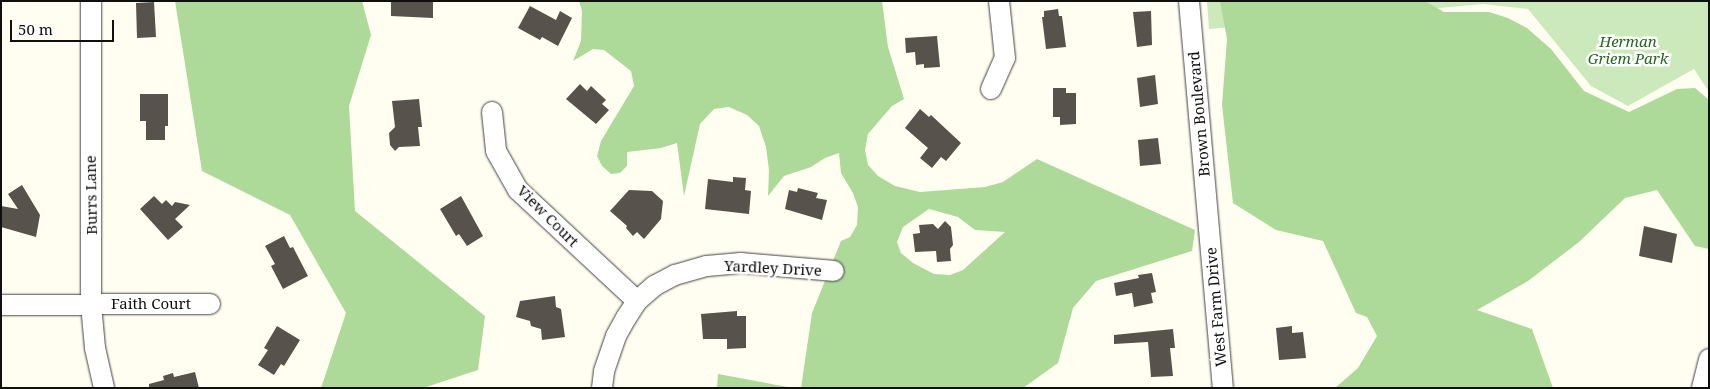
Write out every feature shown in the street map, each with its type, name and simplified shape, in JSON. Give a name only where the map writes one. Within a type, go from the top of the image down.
[{"type":"street","name":"Burrs Lane","points":[[91,1],[91,304],[95,348],[104,388]]},
{"type":"street","points":[[991,89],[1005,58],[999,1]]},
{"type":"street","name":"Brown Boulevard","points":[[1189,1],[1208,226]]},
{"type":"street","name":"View Court","points":[[492,112],[496,151],[518,190],[637,301]]},
{"type":"street","name":"West Farm Drive","points":[[1208,226],[1223,388]]},
{"type":"street","name":"Yardley Drive","points":[[602,388],[604,372],[616,336],[637,301],[654,286],[675,275],[707,266],[741,263],[834,270]]},
{"type":"street","name":"Faith Court","points":[[1,305],[210,304]]},
{"type":"street","points":[[1702,388],[1709,360]]},
{"type":"green space","points":[[175,1],[362,1],[371,35],[349,106],[355,211],[485,316],[478,370],[423,388],[321,388],[346,313],[290,215],[202,171]]},
{"type":"green space","points":[[579,1],[882,1],[888,47],[904,99],[892,106],[868,134],[865,150],[868,165],[878,176],[895,186],[920,192],[985,187],[1003,182],[1037,159],[1195,230],[1192,251],[1096,281],[1073,308],[1058,363],[1023,388],[801,388],[812,313],[841,241],[850,237],[857,225],[858,207],[853,193],[841,173],[839,153],[825,158],[811,167],[784,176],[768,196],[769,170],[766,147],[759,126],[747,115],[729,107],[714,109],[700,124],[684,196],[677,143],[661,148],[627,152],[627,166],[620,173],[611,174],[602,166],[597,156],[601,141],[634,86],[631,71],[604,50],[593,49],[573,61],[581,41],[582,11]],"holes":[[[929,209],[958,217],[975,230],[1005,232],[963,270],[950,275],[934,274],[913,263],[901,253],[897,242],[903,227]]]},
{"type":"green space","name":"Herman Griem Park","points":[[1207,1],[1709,1],[1709,92],[1694,69],[1628,106],[1591,86],[1528,9],[1483,4],[1209,29]]},
{"type":"green space","points":[[1220,1],[1425,1],[1444,12],[1489,12],[1508,18],[1527,28],[1551,49],[1584,91],[1629,112],[1677,89],[1695,88],[1709,100],[1709,249],[1695,246],[1657,190],[1625,198],[1579,242],[1528,281],[1477,310],[1532,329],[1553,388],[1335,388],[1358,368],[1377,336],[1367,317],[1356,313],[1323,241],[1276,230],[1233,203],[1222,105],[1227,39]]},
{"type":"green space","points":[[718,374],[793,388],[717,388]]},
{"type":"building","points":[[391,1],[433,1],[433,18],[391,16]]},
{"type":"building","points":[[154,2],[156,37],[137,38],[136,3]]},
{"type":"building","points":[[530,6],[556,20],[560,11],[572,18],[558,46],[542,37],[540,40],[518,28]]},
{"type":"building","points":[[1058,9],[1059,16],[1062,16],[1066,47],[1046,49],[1042,17],[1044,17],[1044,11]]},
{"type":"building","points":[[1151,11],[1152,45],[1137,47],[1133,12]]},
{"type":"building","points":[[937,36],[940,67],[924,68],[924,64],[916,65],[915,52],[906,53],[905,38]]},
{"type":"building","points":[[1155,75],[1158,104],[1140,107],[1137,78]]},
{"type":"building","points":[[580,84],[587,91],[591,86],[606,100],[602,104],[609,110],[596,124],[566,99]]},
{"type":"building","points":[[1053,88],[1066,88],[1066,93],[1076,93],[1076,124],[1060,125],[1060,117],[1053,117]]},
{"type":"building","points":[[140,94],[168,94],[168,126],[165,126],[165,140],[146,140],[146,121],[140,121]]},
{"type":"building","points":[[419,99],[422,127],[418,127],[420,146],[399,147],[395,151],[390,145],[389,133],[395,127],[392,101]]},
{"type":"building","points":[[920,109],[929,117],[931,115],[961,143],[946,161],[941,157],[932,168],[920,158],[928,148],[905,128]]},
{"type":"building","points":[[1158,138],[1161,164],[1140,166],[1138,140]]},
{"type":"building","points":[[733,177],[746,178],[745,190],[751,191],[749,214],[705,209],[708,179],[733,182]]},
{"type":"building","points":[[22,185],[40,215],[36,237],[1,227],[1,206],[18,209],[8,194]]},
{"type":"building","points":[[798,188],[818,193],[816,198],[827,200],[822,220],[785,209],[789,190],[797,192]]},
{"type":"building","points":[[629,190],[652,191],[663,201],[661,219],[644,239],[637,232],[633,236],[626,228],[627,226],[610,211]]},
{"type":"building","points":[[154,196],[162,204],[166,200],[172,206],[175,202],[190,205],[175,219],[183,227],[168,240],[140,209]]},
{"type":"building","points":[[461,196],[483,236],[467,246],[459,234],[456,236],[440,209]]},
{"type":"building","points":[[945,221],[951,227],[953,245],[950,249],[951,261],[937,262],[936,251],[915,252],[913,234],[920,233],[919,225],[933,224],[938,229]]},
{"type":"building","points":[[1644,226],[1677,234],[1672,263],[1639,256]]},
{"type":"building","points":[[284,236],[290,248],[293,247],[308,276],[283,289],[271,266],[275,264],[265,246]]},
{"type":"building","points":[[1152,273],[1156,292],[1151,293],[1153,303],[1134,307],[1132,293],[1116,296],[1114,283],[1139,278],[1138,275]]},
{"type":"building","points":[[555,296],[556,307],[561,309],[565,337],[542,340],[541,329],[531,326],[530,321],[516,317],[520,301]]},
{"type":"building","points":[[737,311],[737,316],[746,316],[746,348],[727,349],[727,339],[703,339],[701,314]]},
{"type":"building","points":[[277,326],[300,340],[284,366],[281,364],[274,375],[258,365],[268,350],[264,348]]},
{"type":"building","points":[[1292,326],[1292,333],[1303,332],[1306,358],[1279,360],[1276,328]]},
{"type":"building","points":[[1173,329],[1175,348],[1170,348],[1173,376],[1151,377],[1148,342],[1114,344],[1114,335]]},
{"type":"building","points":[[195,372],[199,388],[149,388],[149,384],[164,380],[163,376],[173,373],[174,377]]}]
